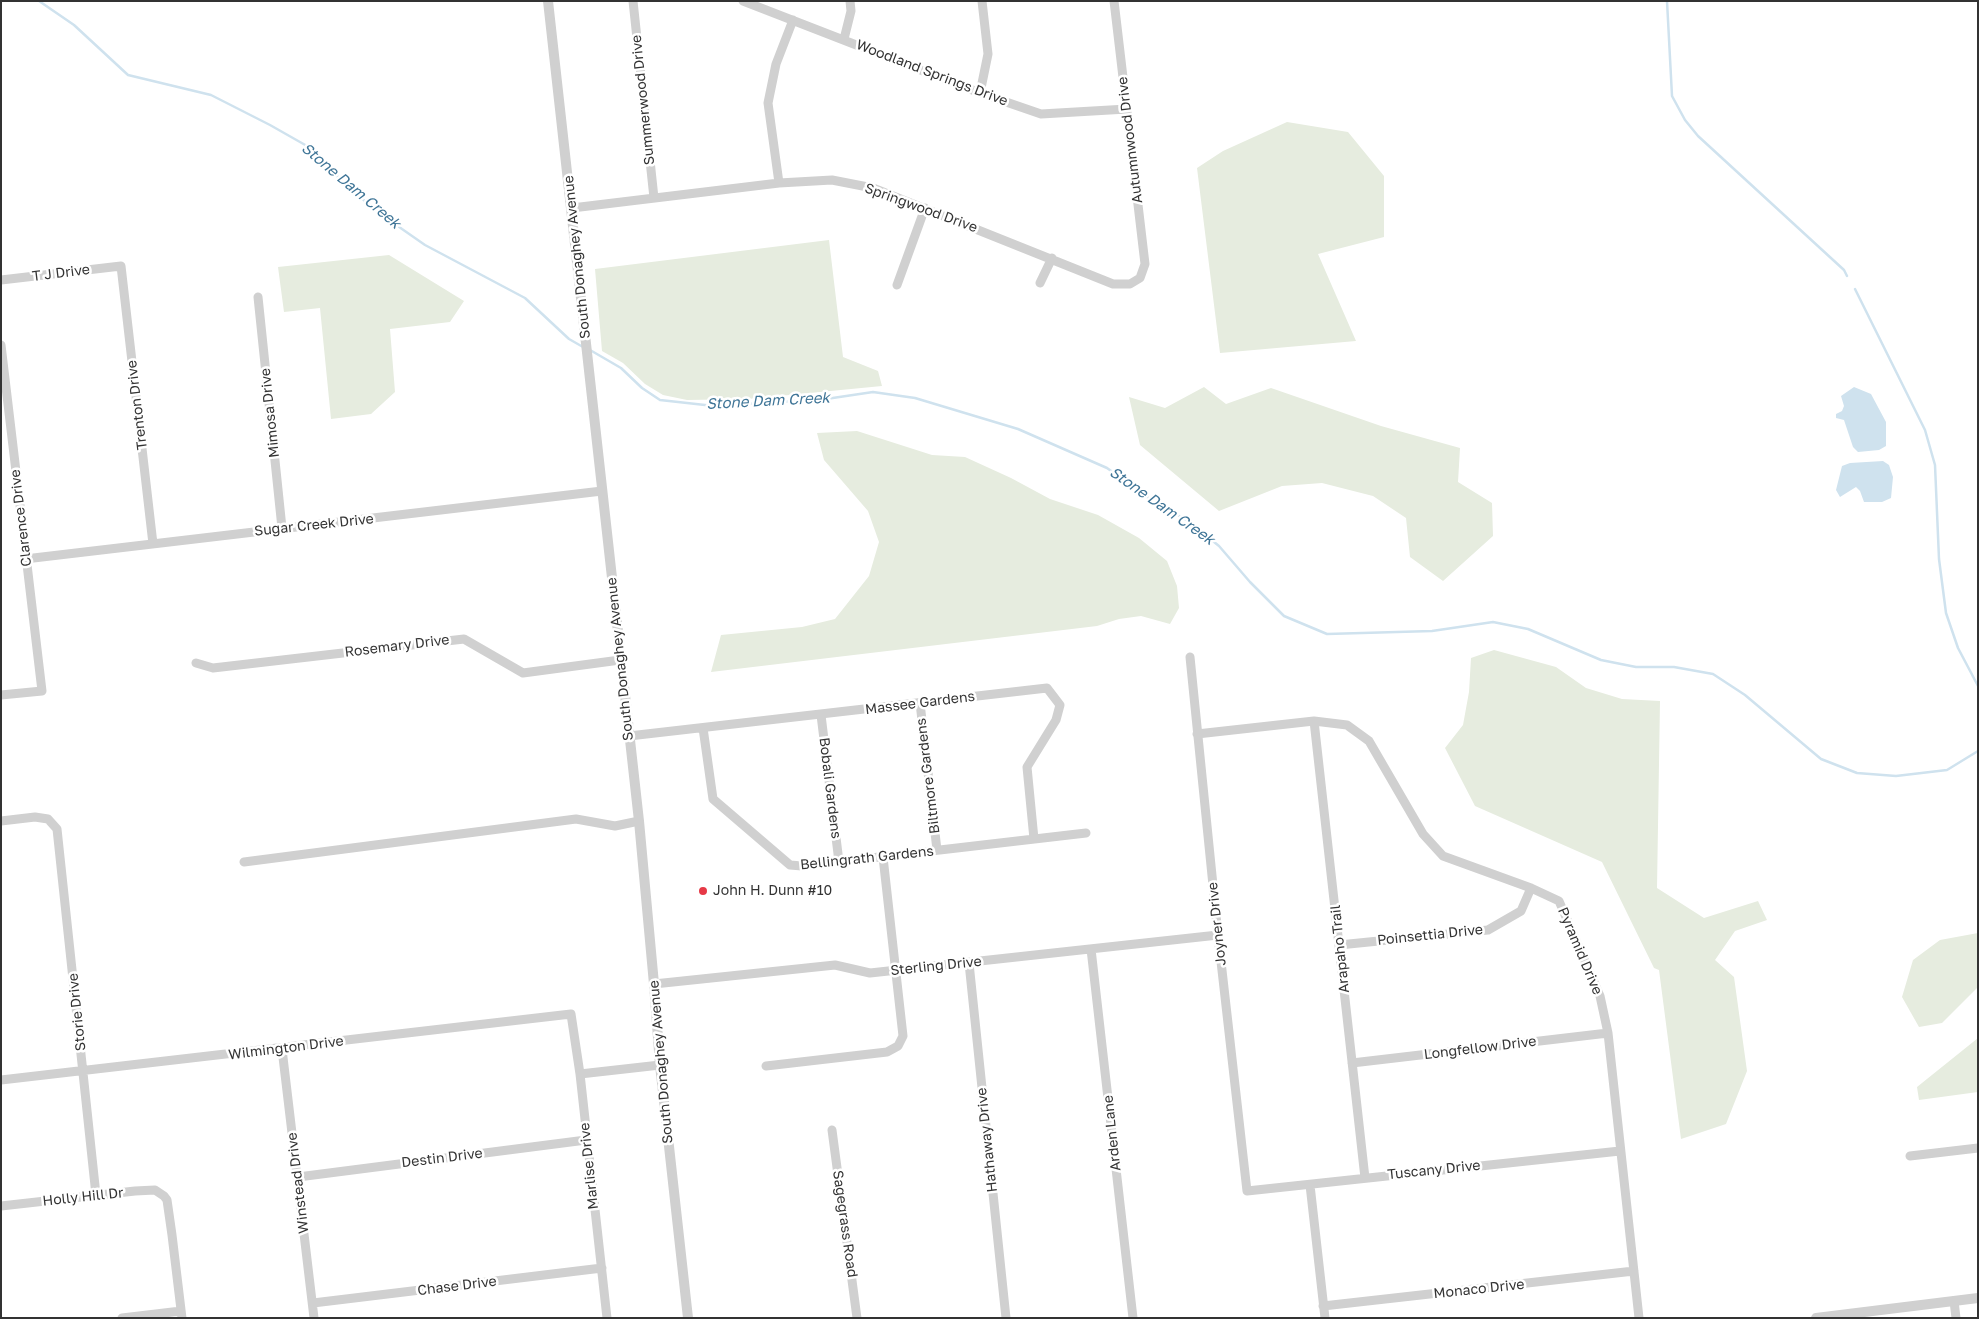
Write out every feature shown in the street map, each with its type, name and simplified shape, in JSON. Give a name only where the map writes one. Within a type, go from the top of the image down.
[{"type":"street","name":"South Donaghey Avenue","points":[[548,1],[639,822],[660,1066],[688,1318]]},
{"type":"street","name":"Summerwood Drive","points":[[633,1],[654,198]]},
{"type":"street","name":"Woodland Springs Drive","points":[[743,1],[980,93],[1041,114],[1127,109]]},
{"type":"street","points":[[844,39],[851,11],[850,1]]},
{"type":"street","points":[[980,93],[988,54],[982,1]]},
{"type":"street","name":"Autumnwood Drive","points":[[1114,1],[1145,264],[1140,278]]},
{"type":"street","points":[[779,183],[768,102],[776,64],[793,20]]},
{"type":"street","name":"Springwood Drive","points":[[572,208],[779,183],[832,180],[873,188],[1113,284],[1130,284],[1140,278]]},
{"type":"street","points":[[897,285],[925,208]]},
{"type":"street","points":[[1040,284],[1052,258]]},
{"type":"street","name":"T J Drive","points":[[1,280],[121,266]]},
{"type":"street","name":"Trenton Drive","points":[[121,266],[153,544]]},
{"type":"street","name":"Mimosa Drive","points":[[258,298],[282,528]]},
{"type":"street","name":"Clarence Drive","points":[[1,345],[42,691],[1,695]]},
{"type":"street","name":"Sugar Creek Drive","points":[[26,559],[602,491]]},
{"type":"street","name":"Rosemary Drive","points":[[196,663],[213,668],[464,639],[523,673],[620,660]]},
{"type":"street","name":"Joyner Drive","points":[[1190,657],[1218,935],[1247,1191]]},
{"type":"street","name":"Massee Gardens","points":[[629,736],[1047,688],[1060,705],[1056,720],[1027,767],[1034,839]]},
{"type":"street","name":"Biltmore Gardens","points":[[920,703],[937,850]]},
{"type":"street","name":"Bobali Gardens","points":[[821,714],[839,862]]},
{"type":"street","name":"Pyramid Drive","points":[[1198,734],[1314,721],[1347,725],[1369,741],[1424,834],[1443,856],[1531,888],[1559,901],[1600,996],[1608,1033],[1639,1318]]},
{"type":"street","name":"Arapaho Trail","points":[[1314,721],[1365,1178]]},
{"type":"street","name":"Bellingrath Gardens","points":[[703,728],[713,798],[790,865],[802,866],[839,862],[1086,833]]},
{"type":"street","name":"Storie Drive","points":[[1,821],[35,817],[48,819],[57,829],[96,1195]]},
{"type":"street","points":[[244,862],[576,819],[615,826],[639,822]]},
{"type":"street","points":[[766,1066],[887,1052],[898,1046],[903,1036],[883,857]]},
{"type":"street","name":"Poinsettia Drive","points":[[1339,944],[1488,930],[1520,911],[1531,888]]},
{"type":"street","name":"Sterling Drive","points":[[654,984],[835,965],[870,973],[1218,935]]},
{"type":"street","name":"Arden Lane","points":[[1091,949],[1133,1318]]},
{"type":"street","name":"Hathaway Drive","points":[[968,963],[1006,1318]]},
{"type":"street","name":"Wilmington Drive","points":[[1,1080],[282,1049],[571,1014]]},
{"type":"street","name":"Marlise Drive","points":[[571,1014],[580,1074],[607,1318]]},
{"type":"street","name":"Longfellow Drive","points":[[1352,1063],[1608,1033]]},
{"type":"street","name":"Winstead Drive","points":[[282,1049],[314,1318]]},
{"type":"street","points":[[580,1074],[660,1066]]},
{"type":"street","name":"Sagegrass Road","points":[[832,1130],[857,1318]]},
{"type":"street","name":"Destin Drive","points":[[298,1177],[586,1140]]},
{"type":"street","points":[[1910,1156],[1978,1148]]},
{"type":"street","name":"Tuscany Drive","points":[[1247,1191],[1620,1150]]},
{"type":"street","points":[[1310,1185],[1325,1318]]},
{"type":"street","name":"Holly Hill Dr","points":[[1,1206],[155,1190],[167,1200],[181,1314]]},
{"type":"street","name":"Chase Drive","points":[[313,1303],[602,1268]]},
{"type":"street","name":"Monaco Drive","points":[[1324,1306],[1634,1271]]},
{"type":"street","points":[[1816,1318],[1978,1298]]},
{"type":"street","points":[[1954,1301],[1956,1318]]},
{"type":"street","points":[[122,1318],[181,1314]]},
{"type":"shaded area","points":[[1287,122],[1348,132],[1384,176],[1384,237],[1318,254],[1356,341],[1220,353],[1197,168],[1223,151]]},
{"type":"shaded area","points":[[829,240],[843,357],[878,371],[882,386],[748,399],[687,400],[663,395],[645,384],[623,363],[602,351],[595,269]]},
{"type":"shaded area","points":[[389,255],[464,301],[450,322],[390,329],[395,392],[371,414],[331,419],[320,308],[284,312],[278,267]]},
{"type":"shaded area","points":[[1204,387],[1226,404],[1271,388],[1381,426],[1460,448],[1458,482],[1492,503],[1493,536],[1443,581],[1410,557],[1406,518],[1373,496],[1322,483],[1282,486],[1219,511],[1140,445],[1129,397],[1165,408]]},
{"type":"shaded area","points":[[857,431],[932,455],[965,457],[1011,478],[1050,499],[1098,515],[1139,538],[1167,561],[1177,586],[1179,608],[1170,624],[1141,616],[1119,619],[1097,626],[711,672],[721,635],[802,627],[835,619],[869,576],[879,542],[868,511],[824,460],[817,433]]},
{"type":"shaded area","points":[[1494,650],[1556,667],[1586,688],[1622,699],[1660,701],[1657,888],[1704,918],[1758,901],[1767,920],[1735,931],[1715,960],[1734,977],[1747,1071],[1726,1124],[1681,1139],[1659,970],[1654,968],[1602,862],[1475,806],[1445,748],[1463,725],[1469,692],[1471,658]]},
{"type":"shaded area","points":[[1978,933],[1978,987],[1942,1023],[1919,1027],[1902,997],[1913,960],[1940,940]]},
{"type":"shaded area","points":[[1978,1038],[1978,1092],[1919,1100],[1917,1087]]},
{"type":"water","points":[[1854,387],[1871,394],[1886,422],[1886,446],[1879,450],[1858,452],[1853,447],[1844,420],[1836,418],[1836,414],[1842,411],[1844,406],[1841,396]]},
{"type":"water","points":[[1883,461],[1889,465],[1893,477],[1891,498],[1882,502],[1864,502],[1860,491],[1856,487],[1840,497],[1836,490],[1842,466],[1850,463]]},
{"type":"waterway","name":"Stone Dam Creek","points":[[39,1],[74,25],[128,75],[211,95],[307,146],[353,192],[402,229],[425,245],[525,298],[569,339],[583,347]]},
{"type":"waterway","points":[[1667,1],[1672,96],[1685,120],[1698,136],[1844,270],[1847,276]]},
{"type":"waterway","points":[[1855,289],[1925,430],[1935,465],[1939,559],[1946,613],[1958,648],[1978,686]]},
{"type":"waterway","name":"Stone Dam Creek","points":[[590,350],[621,368],[642,388],[660,400],[714,406],[826,399],[873,392],[915,398],[1018,429],[1107,468],[1154,502],[1188,521],[1219,546],[1250,582],[1284,616],[1327,634],[1432,631],[1493,622],[1528,629],[1601,660],[1636,667],[1674,667],[1713,674],[1745,695],[1821,759],[1857,773],[1896,776],[1947,770],[1978,751]]},
{"type":"place","name":"John H. Dunn #10","points":[[703,891]]}]
